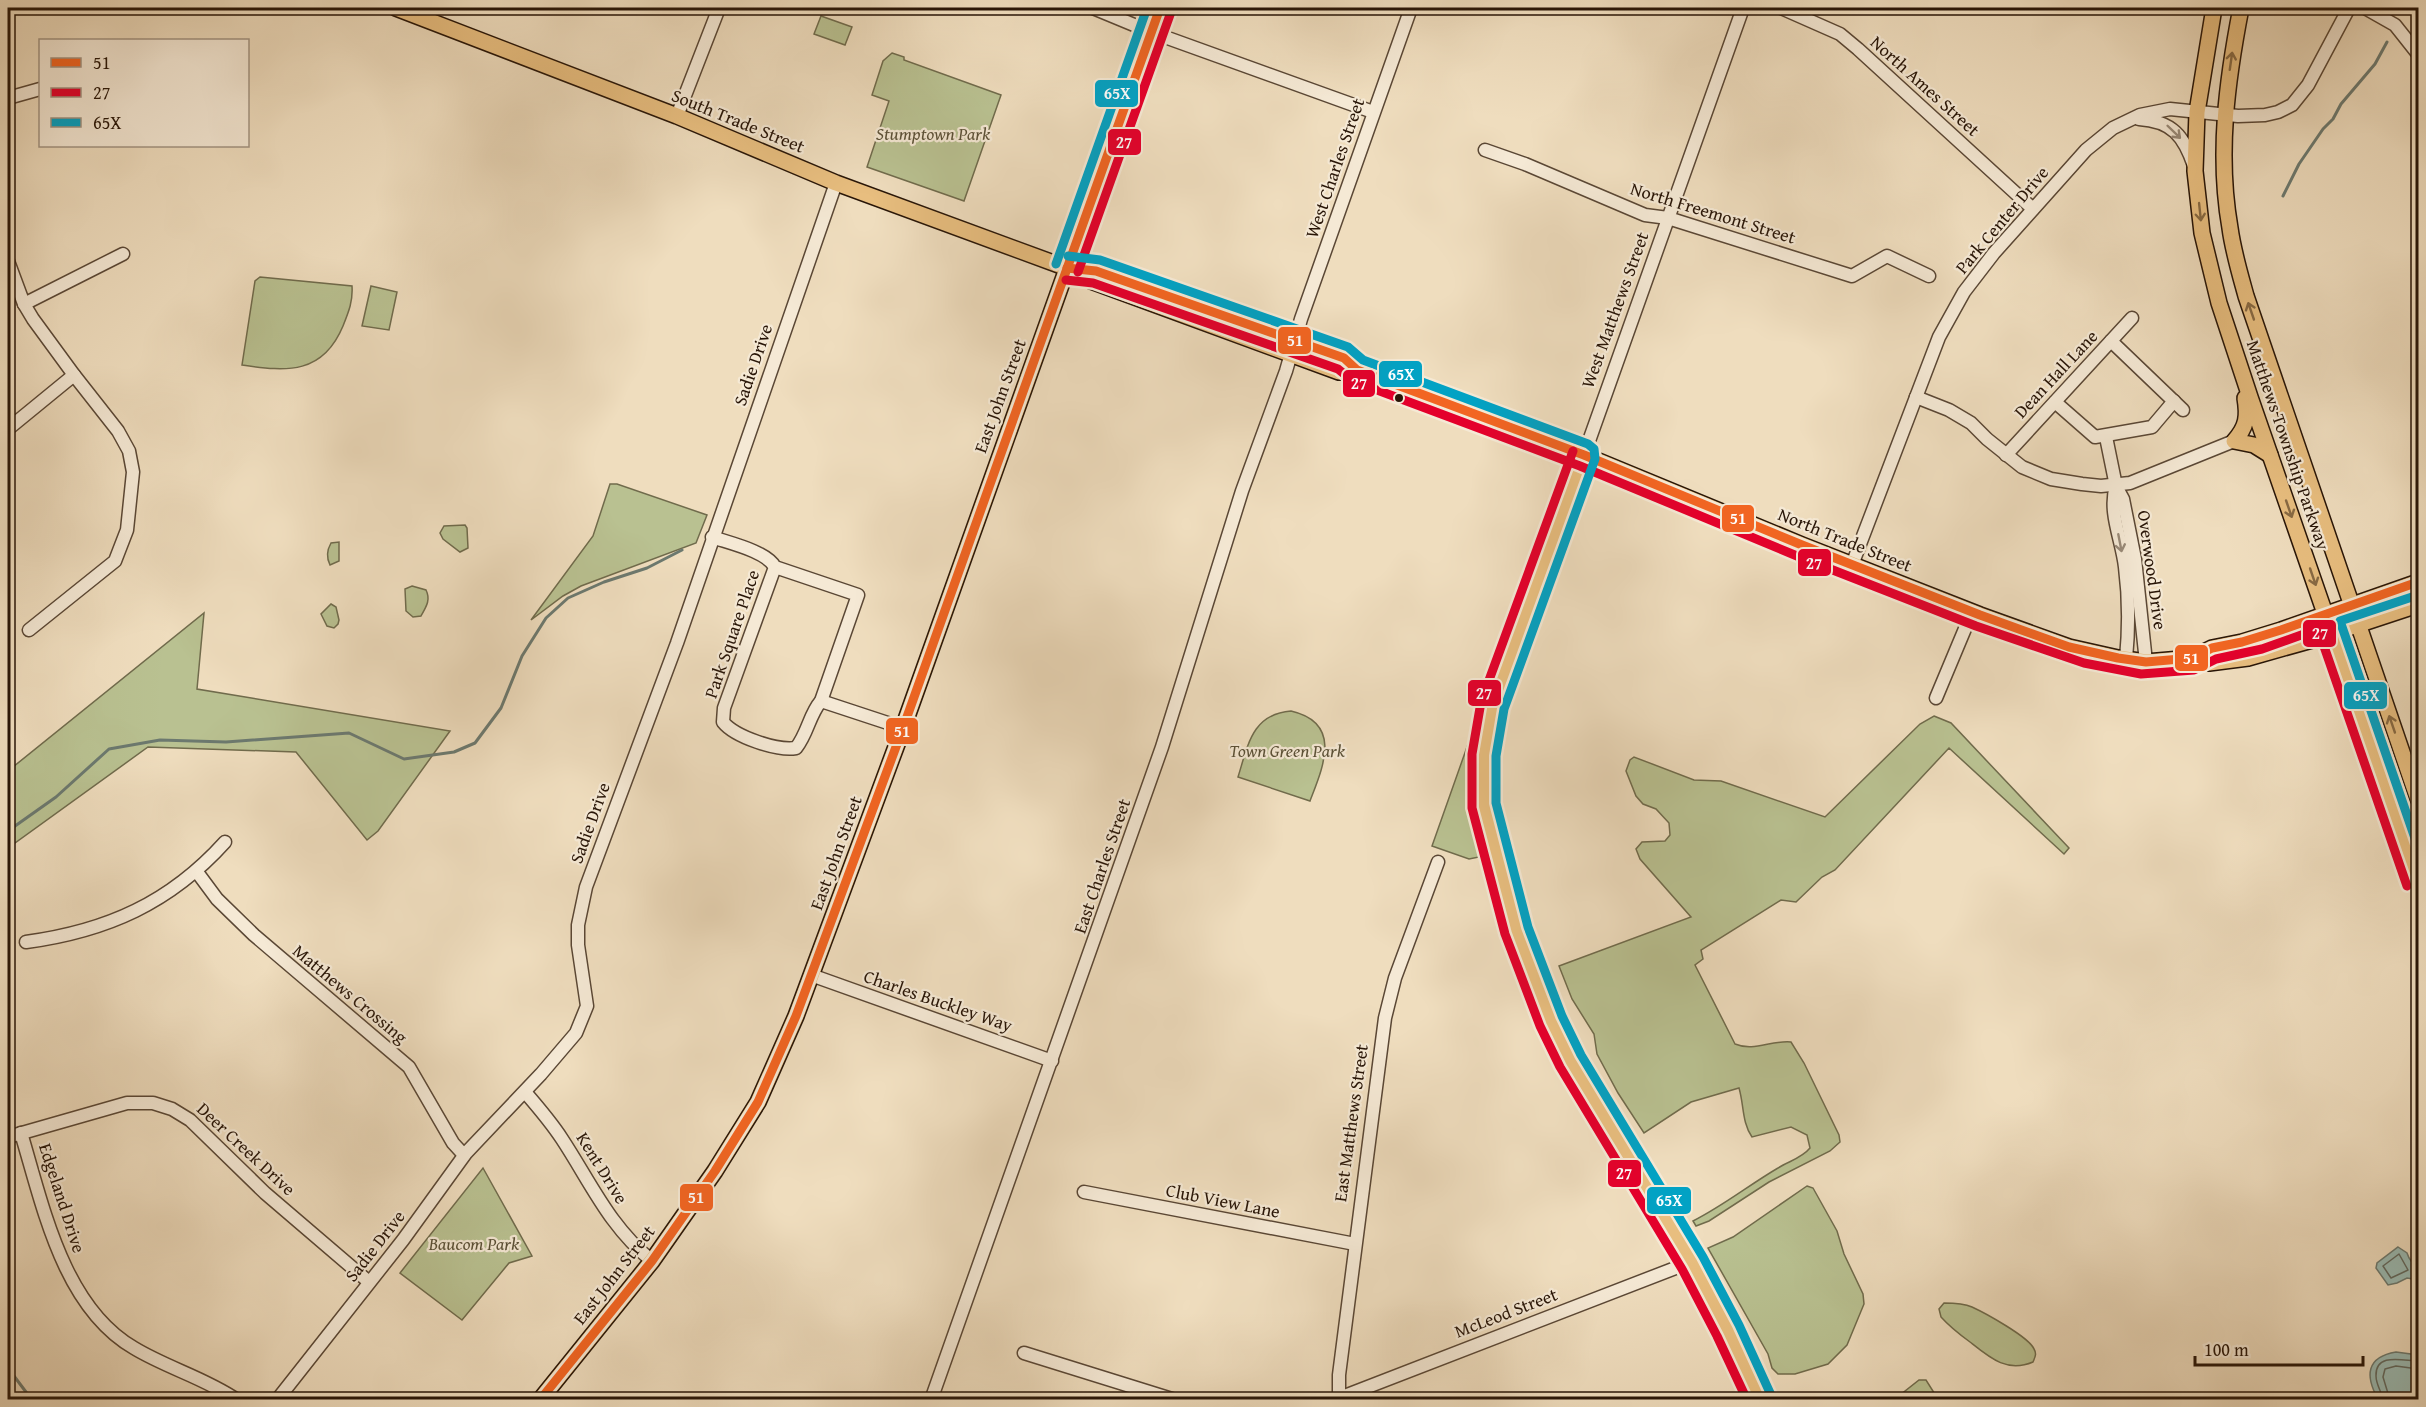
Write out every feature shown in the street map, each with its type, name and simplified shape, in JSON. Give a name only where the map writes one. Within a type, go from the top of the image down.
[{"type":"main road","name":"South Trade Street","points":[[396,8],[677,116],[836,183],[1067,268]]},
{"type":"main road","name":"East John Street","points":[[540,1400],[652,1261],[715,1171],[758,1102],[811,975],[903,728],[1160,8]]},
{"type":"main road","name":"Matthews Township Parkway","points":[[2214,8],[2197,112],[2195,171],[2202,233],[2219,303],[2418,882]]},
{"type":"main road","name":"Matthews Township Parkway","points":[[2241,8],[2231,58],[2224,115],[2224,168],[2230,228],[2246,296],[2418,799]]},
{"type":"main road","name":"North Trade Street","points":[[1067,268],[1091,281],[1292,347],[1339,372],[1357,370],[1584,455],[1852,565],[2069,647],[2146,662],[2192,658],[2209,663],[2248,658],[2418,604]]},
{"type":"main road","points":[[2237,354],[2247,414],[2245,425],[2234,441],[2254,445],[2270,455]]},
{"type":"main road","points":[[1584,455],[1493,705],[1485,740],[1482,775],[1484,805],[1498,865],[1532,975],[1551,1022],[1691,1262],[1726,1326],[1760,1400]]},
{"type":"main road","name":"North Trade Street","points":[[2192,658],[2212,648],[2258,638],[2418,582]]},
{"type":"street","points":[[677,116],[719,8]]},
{"type":"street","points":[[1093,8],[1151,32],[1373,112]]},
{"type":"street","name":"West Charles Street","points":[[1292,347],[1411,8]]},
{"type":"street","name":"West Matthews Street","points":[[1584,455],[1743,8]]},
{"type":"street","name":"North Ames Street","points":[[1780,8],[1840,34],[2033,209]]},
{"type":"street","name":"Park Center Drive","points":[[1852,565],[1939,337],[1964,292],[1994,253],[2033,209],[2086,150],[2113,128],[2132,118],[2170,109],[2224,115],[2265,115],[2292,105],[2308,85],[2349,8]]},
{"type":"street","points":[[2365,8],[2395,25],[2418,54]]},
{"type":"street","points":[[8,98],[39,89]]},
{"type":"street","points":[[2132,118],[2154,120],[2165,124],[2180,136],[2195,171]]},
{"type":"street","name":"North Freemont Street","points":[[1485,150],[1645,215],[1668,218],[1811,262],[1845,275],[1860,273],[1887,256],[1929,276]]},
{"type":"street","name":"Sadie Drive","points":[[277,1400],[464,1155],[525,1092],[576,1033],[587,1001],[578,945],[586,887],[677,642],[836,183]]},
{"type":"street","points":[[24,304],[123,254]]},
{"type":"street","points":[[8,261],[24,304],[74,375],[118,431],[129,451],[133,472],[129,522],[115,561],[29,630]]},
{"type":"street","name":"Dean Hall Lane","points":[[2006,455],[2132,318]]},
{"type":"street","points":[[2055,402],[2095,437],[2106,437],[2152,427],[2178,406],[2111,341]]},
{"type":"street","name":"East Charles Street","points":[[931,1400],[1053,1061],[1162,747],[1242,491],[1292,347]]},
{"type":"street","points":[[8,429],[74,375]]},
{"type":"street","points":[[1916,398],[1949,410],[1971,423],[2022,467],[2051,479],[2082,484],[2116,486],[2149,477],[2234,441]]},
{"type":"street","name":"Overwood Drive","points":[[2106,437],[2116,486],[2123,499],[2135,559],[2146,662]]},
{"type":"street","name":"Overwood Drive","points":[[2116,486],[2112,500],[2125,564],[2128,610],[2126,659]]},
{"type":"street","name":"Park Square Place","points":[[712,537],[764,555],[775,567],[858,595],[821,700],[814,708],[803,739],[796,748],[784,750],[731,731],[723,722],[724,708],[775,567]]},
{"type":"street","points":[[1935,698],[1972,612]]},
{"type":"street","points":[[821,700],[903,728]]},
{"type":"street","points":[[26,942],[56,938],[87,930],[126,916],[162,897],[197,872],[225,842]]},
{"type":"street","name":"East Matthews Street","points":[[1337,1399],[1355,1244],[1388,1001],[1438,862]]},
{"type":"street","name":"Matthews Crossing","points":[[197,872],[217,899],[254,935],[409,1067],[453,1143],[464,1155]]},
{"type":"street","name":"Charles Buckley Way","points":[[811,975],[1053,1061]]},
{"type":"street","name":"Kent Drive","points":[[525,1092],[562,1139],[595,1194],[625,1237],[652,1261]]},
{"type":"street","name":"Deer Creek Drive","points":[[8,1137],[128,1103],[153,1103],[172,1109],[190,1120],[242,1173],[369,1282]]},
{"type":"street","name":"Edgeland Drive","points":[[21,1133],[55,1244],[66,1268],[93,1311],[107,1328],[133,1348],[213,1385],[237,1400]]},
{"type":"street","name":"Club View Lane","points":[[1084,1192],[1355,1244]]},
{"type":"street","name":"McLeod Street","points":[[1337,1399],[1691,1262]]},
{"type":"street","points":[[1024,1353],[1175,1400]]},
{"type":"green space","points":[[821,16],[852,27],[845,45],[814,34]]},
{"type":"green space","name":"Stumptown Park","points":[[892,53],[904,57],[904,60],[1001,95],[964,201],[867,167],[889,101],[872,95],[883,61]]},
{"type":"green space","points":[[260,277],[352,286],[349,311],[345,321],[335,342],[325,353],[302,366],[289,368],[274,369],[242,365],[255,281]]},
{"type":"green space","points":[[371,286],[397,292],[389,330],[362,326]]},
{"type":"green space","points":[[610,484],[617,484],[707,515],[696,543],[581,586],[563,596],[531,620],[593,536]]},
{"type":"green space","points":[[465,525],[468,548],[460,552],[443,539],[440,533],[444,526]]},
{"type":"green space","points":[[339,542],[339,561],[330,565],[329,548],[331,543]]},
{"type":"green space","points":[[412,586],[426,590],[427,603],[421,616],[413,617],[406,611],[405,589]]},
{"type":"green space","points":[[331,604],[336,607],[339,620],[334,628],[327,626],[321,614]]},
{"type":"green space","points":[[204,613],[197,689],[450,731],[378,831],[367,840],[296,752],[148,747],[8,848],[8,771]]},
{"type":"green space","name":"Town Green Park","points":[[1291,711],[1307,717],[1318,725],[1323,736],[1325,748],[1323,761],[1310,801],[1238,777],[1249,743],[1260,725],[1278,713]]},
{"type":"green space","points":[[1934,716],[1951,723],[2069,848],[2064,854],[1949,748],[1835,870],[1822,877],[1796,902],[1781,900],[1701,950],[1703,959],[1695,965],[1735,1044],[1749,1047],[1791,1042],[1804,1063],[1839,1135],[1840,1142],[1830,1151],[1769,1182],[1709,1221],[1696,1226],[1693,1221],[1799,1157],[1810,1148],[1807,1135],[1791,1127],[1752,1137],[1745,1120],[1739,1088],[1691,1102],[1644,1133],[1618,1093],[1597,1054],[1594,1034],[1572,999],[1559,966],[1691,917],[1640,859],[1636,849],[1642,842],[1665,841],[1670,835],[1669,823],[1656,809],[1643,804],[1636,796],[1626,771],[1630,760],[1634,757],[1694,780],[1721,781],[1825,817],[1920,724]]},
{"type":"green space","points":[[1473,730],[1470,796],[1484,856],[1469,859],[1432,846]]},
{"type":"green space","name":"Baucom Park","points":[[483,1168],[532,1256],[509,1263],[462,1320],[400,1273]]},
{"type":"green space","points":[[1807,1186],[1813,1188],[1837,1231],[1844,1254],[1863,1294],[1864,1304],[1847,1345],[1828,1364],[1795,1374],[1778,1374],[1772,1368],[1768,1354],[1708,1248],[1733,1237]]},
{"type":"green space","points":[[1944,1303],[1972,1307],[2016,1332],[2034,1349],[2036,1354],[2033,1362],[2015,1366],[1992,1358],[1958,1333],[1941,1317],[1939,1309]]},
{"type":"green space","points":[[1919,1380],[1926,1380],[1938,1399],[1895,1399]]},
{"type":"water","points":[[2398,1247],[2407,1253],[2416,1270],[2418,1291],[2413,1279],[2407,1278],[2388,1285],[2376,1268],[2377,1263]]},
{"type":"water","points":[[2396,1352],[2418,1355],[2418,1399],[2378,1399],[2374,1391],[2370,1375],[2374,1363],[2379,1358]]},
{"type":"waterway","points":[[2283,196],[2299,164],[2323,129],[2333,119],[2341,104],[2375,64],[2387,42]]},
{"type":"waterway","points":[[8,831],[56,797],[109,749],[160,740],[226,742],[349,733],[404,759],[454,752],[475,743],[501,708],[522,656],[546,618],[568,598],[604,582],[647,568],[682,550]]},
{"type":"waterway","points":[[8,1368],[32,1400]]},
{"type":"transit line","name":"65X","points":[[1056,264],[1147,8]]},
{"type":"transit line","name":"51","points":[[540,1400],[652,1261],[715,1171],[758,1102],[796,1016],[903,728],[1160,8]]},
{"type":"transit line","name":"27","points":[[1078,272],[1171,12]]},
{"type":"transit line","name":"65X","points":[[1068,256],[1100,260],[1348,347],[1363,360],[1588,444],[1594,449],[1595,459],[1504,709],[1496,756],[1496,803],[1528,927],[1562,1016],[1581,1055],[1703,1257],[1739,1325],[1771,1395]]},
{"type":"transit line","name":"51","points":[[1067,268],[1096,271],[1344,358],[1357,370],[1584,455],[1802,545],[1980,615],[2069,647],[2146,662],[2192,658],[2212,648],[2281,630],[2418,582]]},
{"type":"transit line","name":"27","points":[[1066,280],[1093,283],[1338,369],[1353,381],[1580,466],[1797,556],[1976,626],[2084,663],[2141,674],[2194,670],[2216,659],[2262,649],[2318,629],[2407,886]]},
{"type":"transit line","name":"27","points":[[1573,451],[1481,702],[1472,754],[1472,808],[1505,934],[1540,1026],[1560,1067],[1682,1269],[1747,1400]]},
{"type":"transit line","name":"65X","points":[[2418,595],[2340,621],[2418,847]]}]
